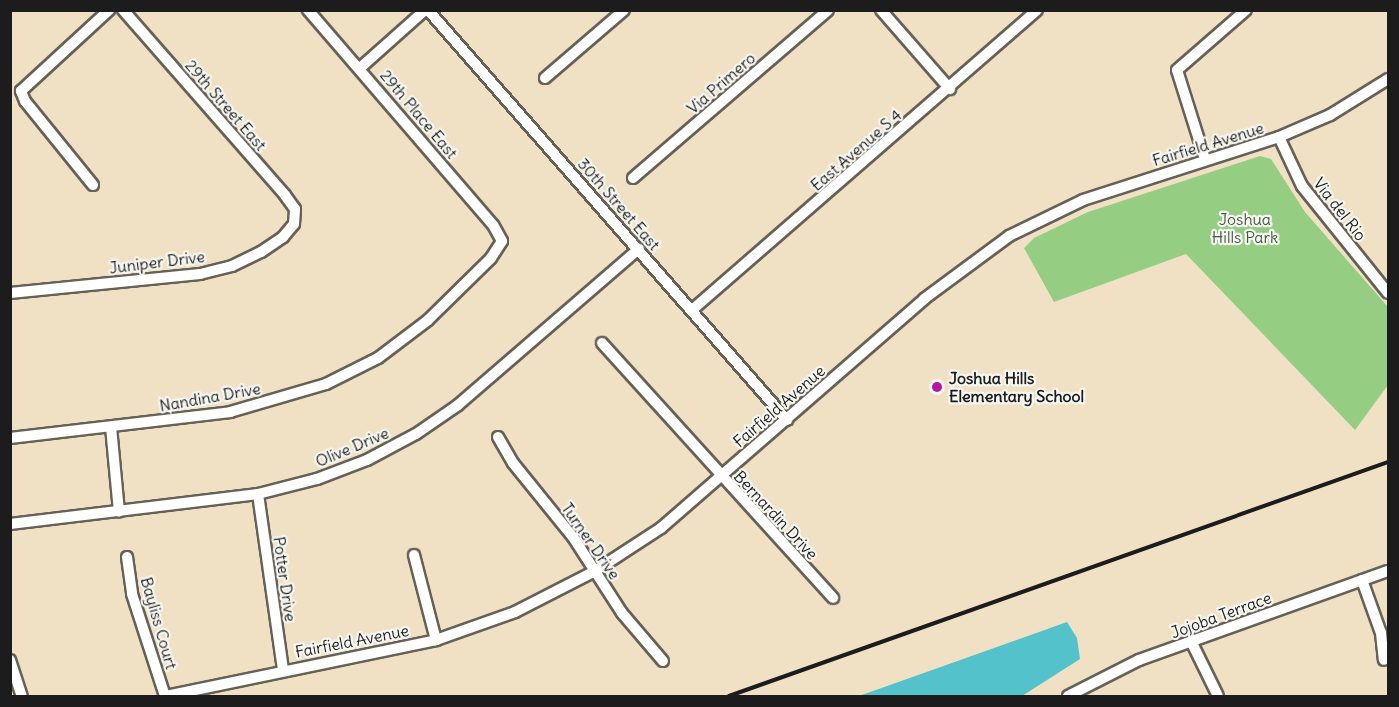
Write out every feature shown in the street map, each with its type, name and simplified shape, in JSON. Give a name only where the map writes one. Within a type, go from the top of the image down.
[{"type":"street","points":[[93,186],[25,101],[21,91],[109,10]]},
{"type":"street","name":"29th Street East","points":[[123,10],[285,195],[295,209],[294,224]]},
{"type":"street","name":"29th Place East","points":[[309,10],[493,225],[502,241]]},
{"type":"street","points":[[360,68],[427,10]]},
{"type":"street","name":"30th Street East","points":[[427,10],[787,420]]},
{"type":"street","points":[[545,78],[624,10]]},
{"type":"street","name":"Via Primero","points":[[633,178],[828,10]]},
{"type":"street","points":[[881,10],[950,90]]},
{"type":"street","name":"East Avenue S 4","points":[[692,310],[950,90],[1037,10]]},
{"type":"street","points":[[1205,159],[1177,70],[1246,10]]},
{"type":"street","name":"Fairfield Avenue","points":[[165,696],[283,669],[436,640],[515,612],[596,571],[661,528],[924,299],[1009,236],[1083,200],[1279,137],[1330,115],[1389,79]]},
{"type":"street","name":"Via del Rio","points":[[1279,137],[1302,186],[1389,293]]},
{"type":"street","name":"Juniper Drive","points":[[10,293],[200,274],[232,266],[261,252],[294,224]]},
{"type":"street","name":"Nandina Drive","points":[[10,438],[230,412],[326,384],[378,358],[428,320],[491,258],[502,241]]},
{"type":"street","name":"Olive Drive","points":[[10,524],[258,494],[327,475],[416,434],[458,405],[639,249]]},
{"type":"street","name":"Bernardin Drive","points":[[602,343],[833,598]]},
{"type":"street","points":[[111,427],[119,512]]},
{"type":"street","name":"Turner Drive","points":[[498,437],[513,463],[573,537],[622,613],[663,661]]},
{"type":"street","name":"Potter Drive","points":[[258,494],[283,669]]},
{"type":"street","points":[[414,555],[436,640]]},
{"type":"street","name":"Bayliss Court","points":[[127,557],[132,594],[165,696]]},
{"type":"street","name":"Jojoba Terrace","points":[[1068,696],[1139,660],[1389,570]]},
{"type":"street","points":[[1362,580],[1381,633],[1384,660]]},
{"type":"street","points":[[1191,641],[1218,696]]},
{"type":"street","points":[[10,660],[22,696]]},
{"type":"green space","name":"Joshua Hills Park","points":[[1260,156],[1271,159],[1305,212],[1388,307],[1388,385],[1355,430],[1186,254],[1054,302],[1024,248],[1034,238],[1088,212]]},
{"type":"water","points":[[1067,622],[1077,638],[1080,659],[1022,696],[859,696]]},
{"type":"railway","points":[[729,696],[1388,462]]},
{"type":"place","name":"Joshua Hills Elementary School","points":[[937,387]]}]
